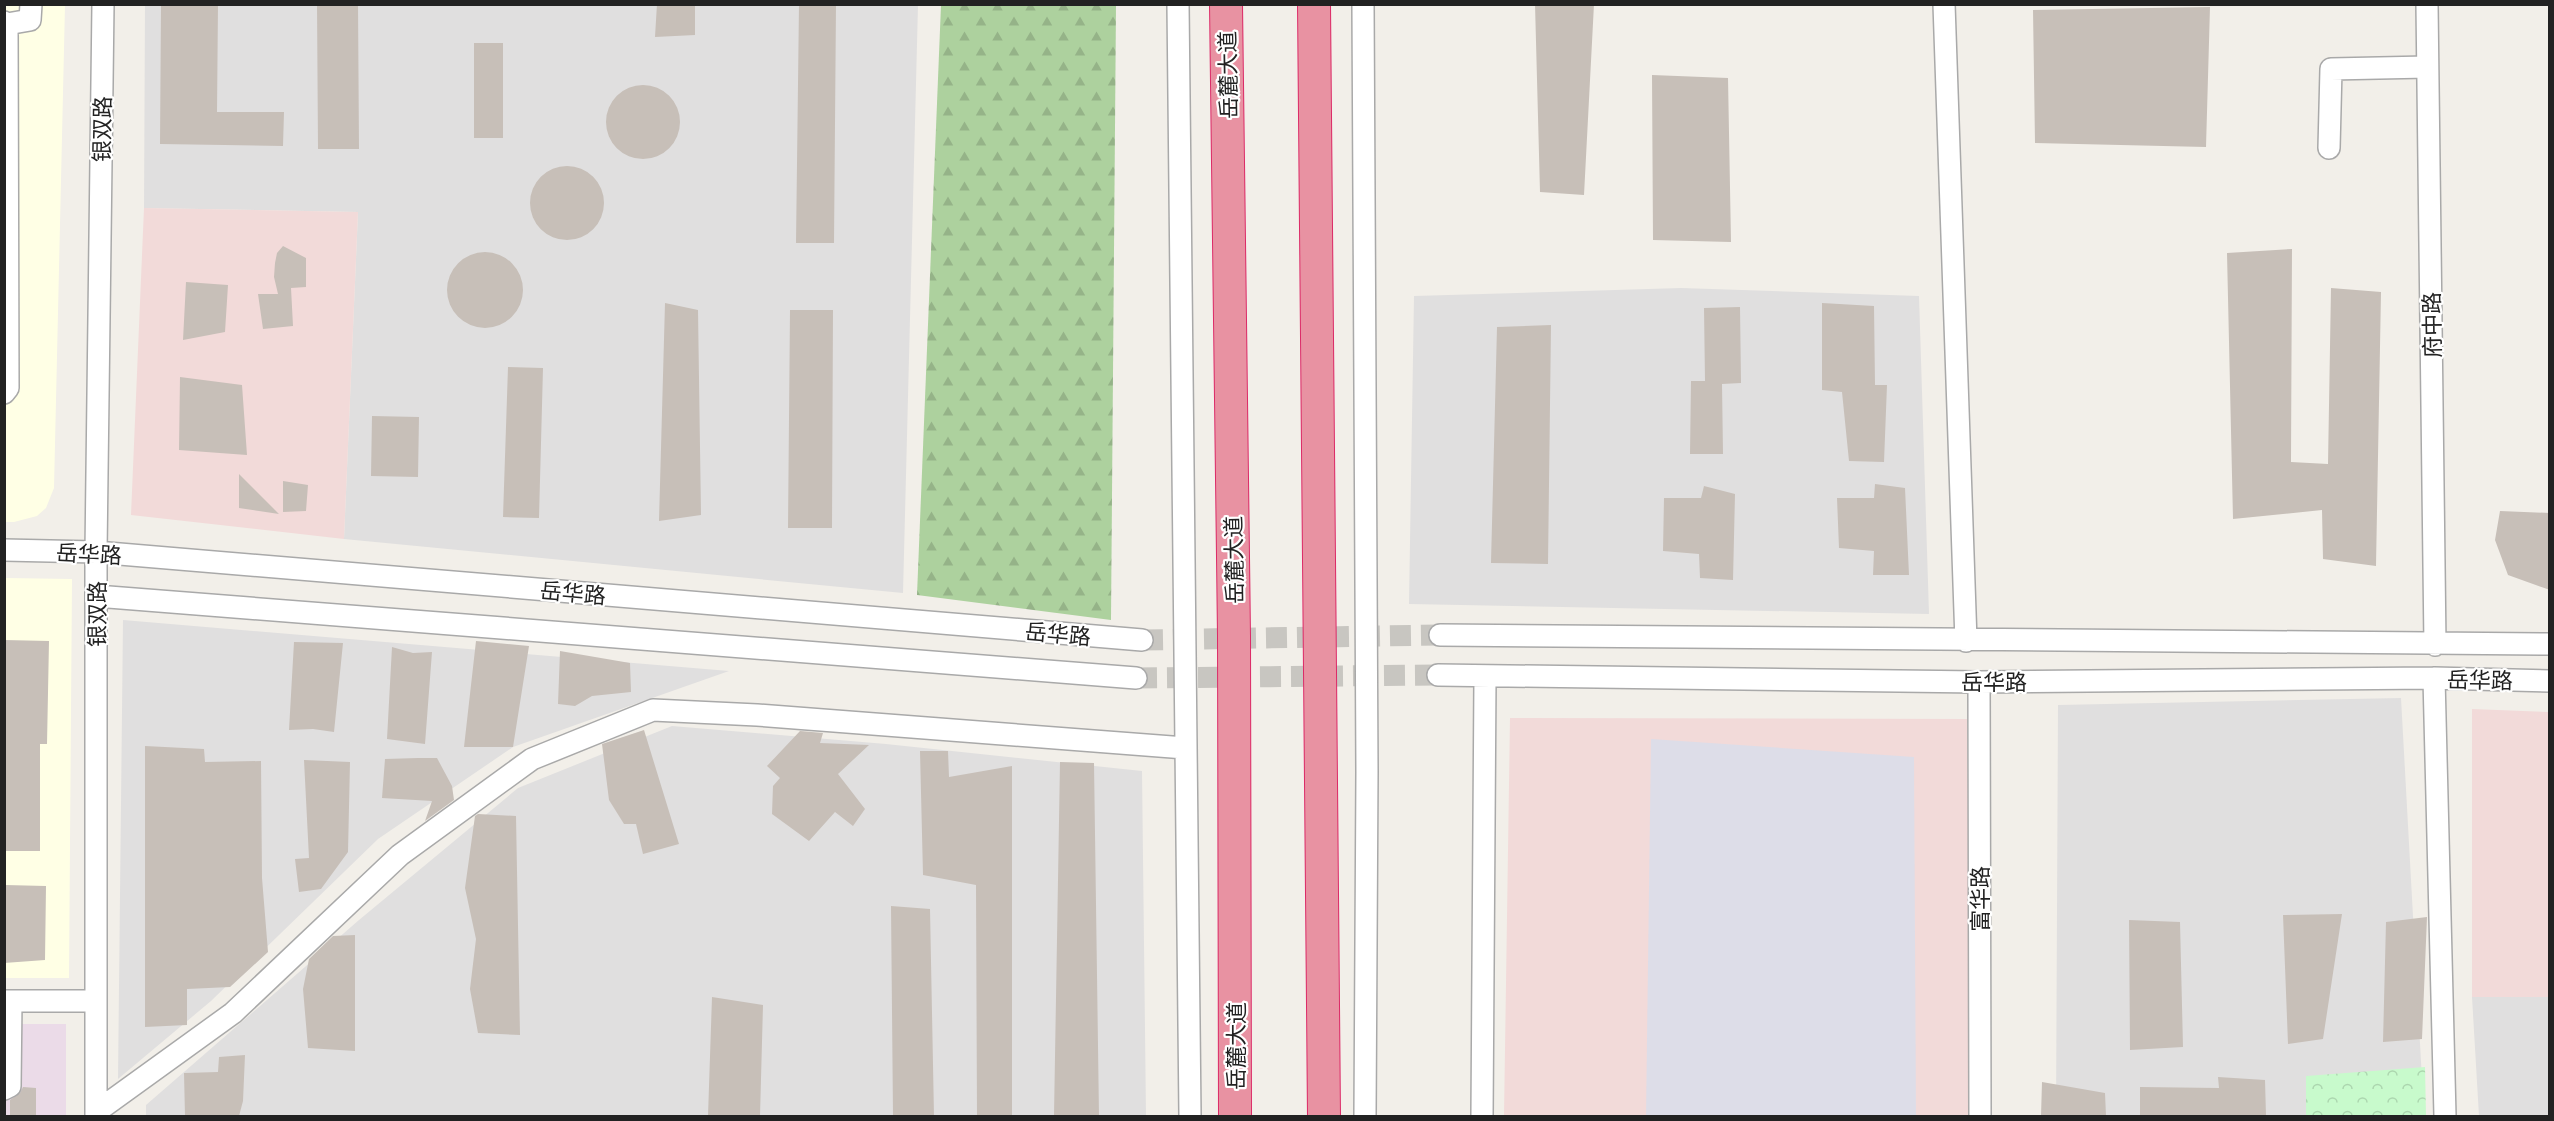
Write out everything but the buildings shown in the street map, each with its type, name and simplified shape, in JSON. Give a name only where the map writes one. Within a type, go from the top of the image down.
[{"type":"highway","name":"岳麓大道","points":[[1226,4],[1234,636],[1235,1116]]},
{"type":"highway","points":[[1314,4],[1324,1116]]},
{"type":"street","points":[[4,393],[8,388],[6,23],[30,20],[31,4]]},
{"type":"street","name":"银双路","points":[[96,1114],[96,552],[103,4]]},
{"type":"street","points":[[1178,4],[1190,1116]]},
{"type":"street","points":[[1363,4],[1367,772],[1365,1116]]},
{"type":"street","points":[[1944,4],[1966,641]]},
{"type":"street","name":"府中路","points":[[2427,4],[2435,645]]},
{"type":"street","points":[[2329,148],[2331,69],[2427,67]]},
{"type":"street","name":"岳华路","points":[[4,550],[96,552],[1142,640]]},
{"type":"street","name":"岳华路","points":[[96,596],[1136,678]]},
{"type":"street","name":"岳华路","points":[[1440,635],[2435,645],[2550,644]]},
{"type":"street","name":"岳华路","points":[[1438,675],[1485,678],[1979,682],[2434,678],[2550,681]]},
{"type":"street","points":[[1482,1116],[1485,678]]},
{"type":"street","points":[[2434,678],[2445,1116]]},
{"type":"street","name":"富华路","points":[[1979,682],[1980,1116]]},
{"type":"street","points":[[96,1114],[233,1013],[400,855],[532,759],[653,710],[757,715],[1185,748]]},
{"type":"street","points":[[4,1089],[10,1086],[8,1001],[96,1001]]},
{"type":"shaded area","points":[[5,5],[65,5],[54,488],[46,508],[37,516],[14,522],[5,522]]},
{"type":"shaded area","points":[[145,5],[918,5],[903,593],[344,539],[358,212],[144,208]]},
{"type":"shaded area","points":[[144,208],[358,212],[344,539],[131,515]]},
{"type":"shaded area","points":[[1681,288],[1919,296],[1929,614],[1409,604],[1414,296]]},
{"type":"shaded area","points":[[5,578],[72,579],[69,978],[5,978]]},
{"type":"shaded area","points":[[123,620],[729,671],[513,747],[378,839],[211,1001],[118,1079]]},
{"type":"shaded area","points":[[2401,698],[2424,1116],[2056,1116],[2058,705]]},
{"type":"shaded area","points":[[2472,709],[2549,712],[2549,997],[2472,997]]},
{"type":"shaded area","points":[[1510,718],[1967,719],[1972,1116],[1504,1116]]},
{"type":"shaded area","points":[[672,726],[886,744],[1142,771],[1146,1116],[146,1116],[146,1105],[359,920],[518,788]]},
{"type":"shaded area","points":[[1651,739],[1914,757],[1916,1116],[1646,1116]]},
{"type":"shaded area","points":[[2472,997],[2549,997],[2549,1116],[2479,1116]]},
{"type":"shaded area","points":[[5,1024],[66,1024],[66,1116],[5,1116]]},
{"type":"green space","points":[[941,5],[1116,5],[1111,620],[917,595]]},
{"type":"green space","points":[[2425,1067],[2426,1116],[2306,1116],[2306,1076]]},
{"type":"tunnel","points":[[1142,640],[1440,635]]},
{"type":"tunnel","points":[[1136,678],[1438,675]]}]
